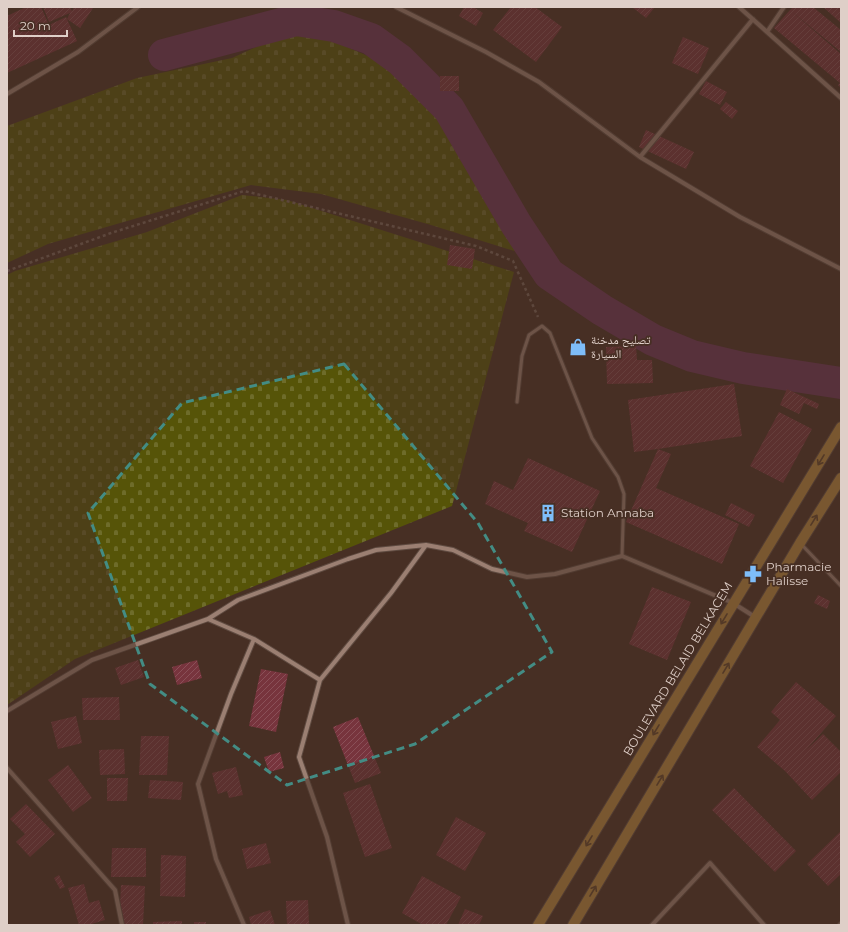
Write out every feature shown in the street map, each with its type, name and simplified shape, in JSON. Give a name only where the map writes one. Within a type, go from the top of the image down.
[{"type":"main road","name":"BOULEVARD BELAID BELKACEM","points":[[538,925],[841,427]]},
{"type":"main road","points":[[574,925],[800,542],[841,478]]},
{"type":"street","points":[[7,94],[78,52],[138,7]]},
{"type":"street","points":[[396,7],[402,8],[486,52],[539,82],[640,156],[740,217],[841,269]]},
{"type":"street","points":[[739,7],[841,98]]},
{"type":"street","points":[[767,32],[784,7]]},
{"type":"street","points":[[640,156],[752,19]]},
{"type":"street","points":[[348,925],[327,837],[299,757],[320,680],[391,593],[426,545]]},
{"type":"street","points":[[7,711],[92,660],[208,619],[238,600],[376,550],[426,545],[453,550],[492,569],[526,577],[556,574],[622,556],[733,603],[756,618]]},
{"type":"street","points":[[208,619],[254,639],[320,680]]},
{"type":"street","points":[[244,925],[216,859],[198,784],[231,694],[254,639]]},
{"type":"street","points":[[7,768],[115,890],[122,925]]},
{"type":"street","points":[[652,925],[710,863],[764,925]]},
{"type":"lane","points":[[517,402],[522,356],[529,335],[542,326],[550,333],[592,438],[618,477],[624,494],[622,556]]},
{"type":"lane","points":[[800,542],[841,586]]},
{"type":"path","points":[[7,271],[111,233],[244,191],[476,246],[512,260],[542,326]]},
{"type":"highlighted area","points":[[344,364],[478,523],[552,652],[415,744],[287,785],[150,684],[88,513],[182,403]]},
{"type":"green space","points":[[287,33],[314,33],[382,62],[442,114],[530,256],[431,225],[321,194],[251,185],[48,244],[7,263],[7,126],[137,78],[232,58]]},
{"type":"green space","points":[[242,195],[287,200],[514,272],[452,506],[75,659],[7,705],[7,275],[15,271],[147,232]]},
{"type":"building","points":[[26,7],[41,7],[49,25],[66,17],[77,41],[7,73],[7,16]]},
{"type":"building","points":[[43,7],[70,7],[72,11],[74,7],[93,8],[80,28],[67,19],[70,13],[49,22]]},
{"type":"building","points":[[464,7],[473,7],[483,13],[476,26],[459,16]]},
{"type":"building","points":[[511,7],[535,7],[562,27],[536,62],[493,30]]},
{"type":"building","points":[[632,7],[655,7],[646,18]]},
{"type":"building","points":[[793,7],[813,7],[841,30],[841,52],[790,10]]},
{"type":"building","points":[[823,7],[841,7],[841,23]]},
{"type":"building","points":[[790,10],[841,54],[841,88],[838,85],[840,83],[774,28]]},
{"type":"building","points":[[683,37],[709,48],[698,74],[672,63]]},
{"type":"building","points":[[440,76],[459,76],[459,91],[440,91]]},
{"type":"building","points":[[706,81],[727,92],[720,105],[699,94]]},
{"type":"building","points":[[726,102],[738,111],[732,119],[720,109]]},
{"type":"building","points":[[646,130],[694,152],[686,169],[639,147]]},
{"type":"building","points":[[450,245],[475,249],[472,269],[447,265]]},
{"type":"building","points":[[636,346],[637,360],[652,360],[653,383],[607,384],[606,347]]},
{"type":"building","points":[[734,384],[742,436],[634,452],[628,400]]},
{"type":"building","points":[[787,389],[819,404],[817,409],[804,403],[799,414],[780,405]]},
{"type":"building","points":[[779,412],[812,429],[783,483],[750,466]]},
{"type":"building","points":[[658,449],[671,454],[656,488],[739,524],[722,564],[626,522]]},
{"type":"building","name":"Station Annaba","points":[[528,458],[600,491],[572,552],[524,531],[528,523],[485,504],[494,481],[513,490]]},
{"type":"building","points":[[731,503],[755,515],[749,527],[725,515]]},
{"type":"building","points":[[652,587],[691,602],[667,660],[629,644]]},
{"type":"building","points":[[818,595],[830,601],[827,609],[814,603]]},
{"type":"building","points":[[138,660],[144,677],[121,685],[115,668]]},
{"type":"building","points":[[197,660],[202,678],[177,685],[172,667]]},
{"type":"building","points":[[261,669],[288,674],[276,732],[249,726]]},
{"type":"building","points":[[796,682],[836,716],[806,750],[823,734],[841,752],[841,772],[812,800],[785,771],[757,747],[780,720],[771,712]]},
{"type":"building","points":[[119,697],[120,720],[83,720],[82,698]]},
{"type":"building","points":[[76,716],[82,743],[58,749],[51,722]]},
{"type":"building","points":[[358,717],[381,773],[355,783],[333,727]]},
{"type":"building","points":[[141,736],[169,736],[167,775],[139,775]]},
{"type":"building","points":[[124,749],[125,774],[100,775],[99,750]]},
{"type":"building","points":[[280,752],[284,768],[269,772],[264,757]]},
{"type":"building","points":[[68,765],[92,798],[73,812],[48,780]]},
{"type":"building","points":[[236,767],[243,795],[229,798],[227,791],[218,794],[212,773]]},
{"type":"building","points":[[107,778],[128,778],[127,801],[107,801]]},
{"type":"building","points":[[150,780],[183,782],[181,800],[148,798]]},
{"type":"building","points":[[370,784],[392,848],[365,857],[343,793]]},
{"type":"building","points":[[734,788],[796,851],[775,872],[712,810]]},
{"type":"building","points":[[26,804],[55,834],[30,857],[16,842],[25,834],[10,819]]},
{"type":"building","points":[[456,817],[486,833],[465,871],[436,855]]},
{"type":"building","points":[[841,831],[841,874],[828,886],[807,864]]},
{"type":"building","points":[[266,843],[271,863],[247,869],[242,849]]},
{"type":"building","points":[[112,848],[146,848],[146,877],[111,877]]},
{"type":"building","points":[[161,855],[186,856],[185,897],[160,896]]},
{"type":"building","points":[[59,875],[65,887],[60,889],[54,878]]},
{"type":"building","points":[[422,876],[461,897],[446,925],[423,925],[402,913]]},
{"type":"building","points":[[84,884],[89,903],[99,900],[105,920],[88,925],[79,925],[68,888]]},
{"type":"building","points":[[121,885],[145,886],[143,925],[119,925]]},
{"type":"building","points":[[308,900],[309,924],[287,925],[286,901]]},
{"type":"building","points":[[465,909],[483,916],[479,925],[458,925]]},
{"type":"building","points":[[270,910],[275,925],[251,925],[249,917]]},
{"type":"building","points":[[182,921],[182,925],[153,925],[153,922]]},
{"type":"building","points":[[194,922],[206,922],[206,925],[194,925]]},
{"type":"waterway","points":[[164,55],[296,20],[334,26],[371,39],[400,60],[449,109],[516,224],[549,274],[602,310],[653,340],[692,356],[743,368],[841,383]]},
{"type":"place","name":"تصليح مدخنة السيارة","points":[[578,347]]},
{"type":"place","name":"Station Annaba","points":[[548,513]]},
{"type":"place","name":"Pharmacie Halisse","points":[[753,574]]}]
